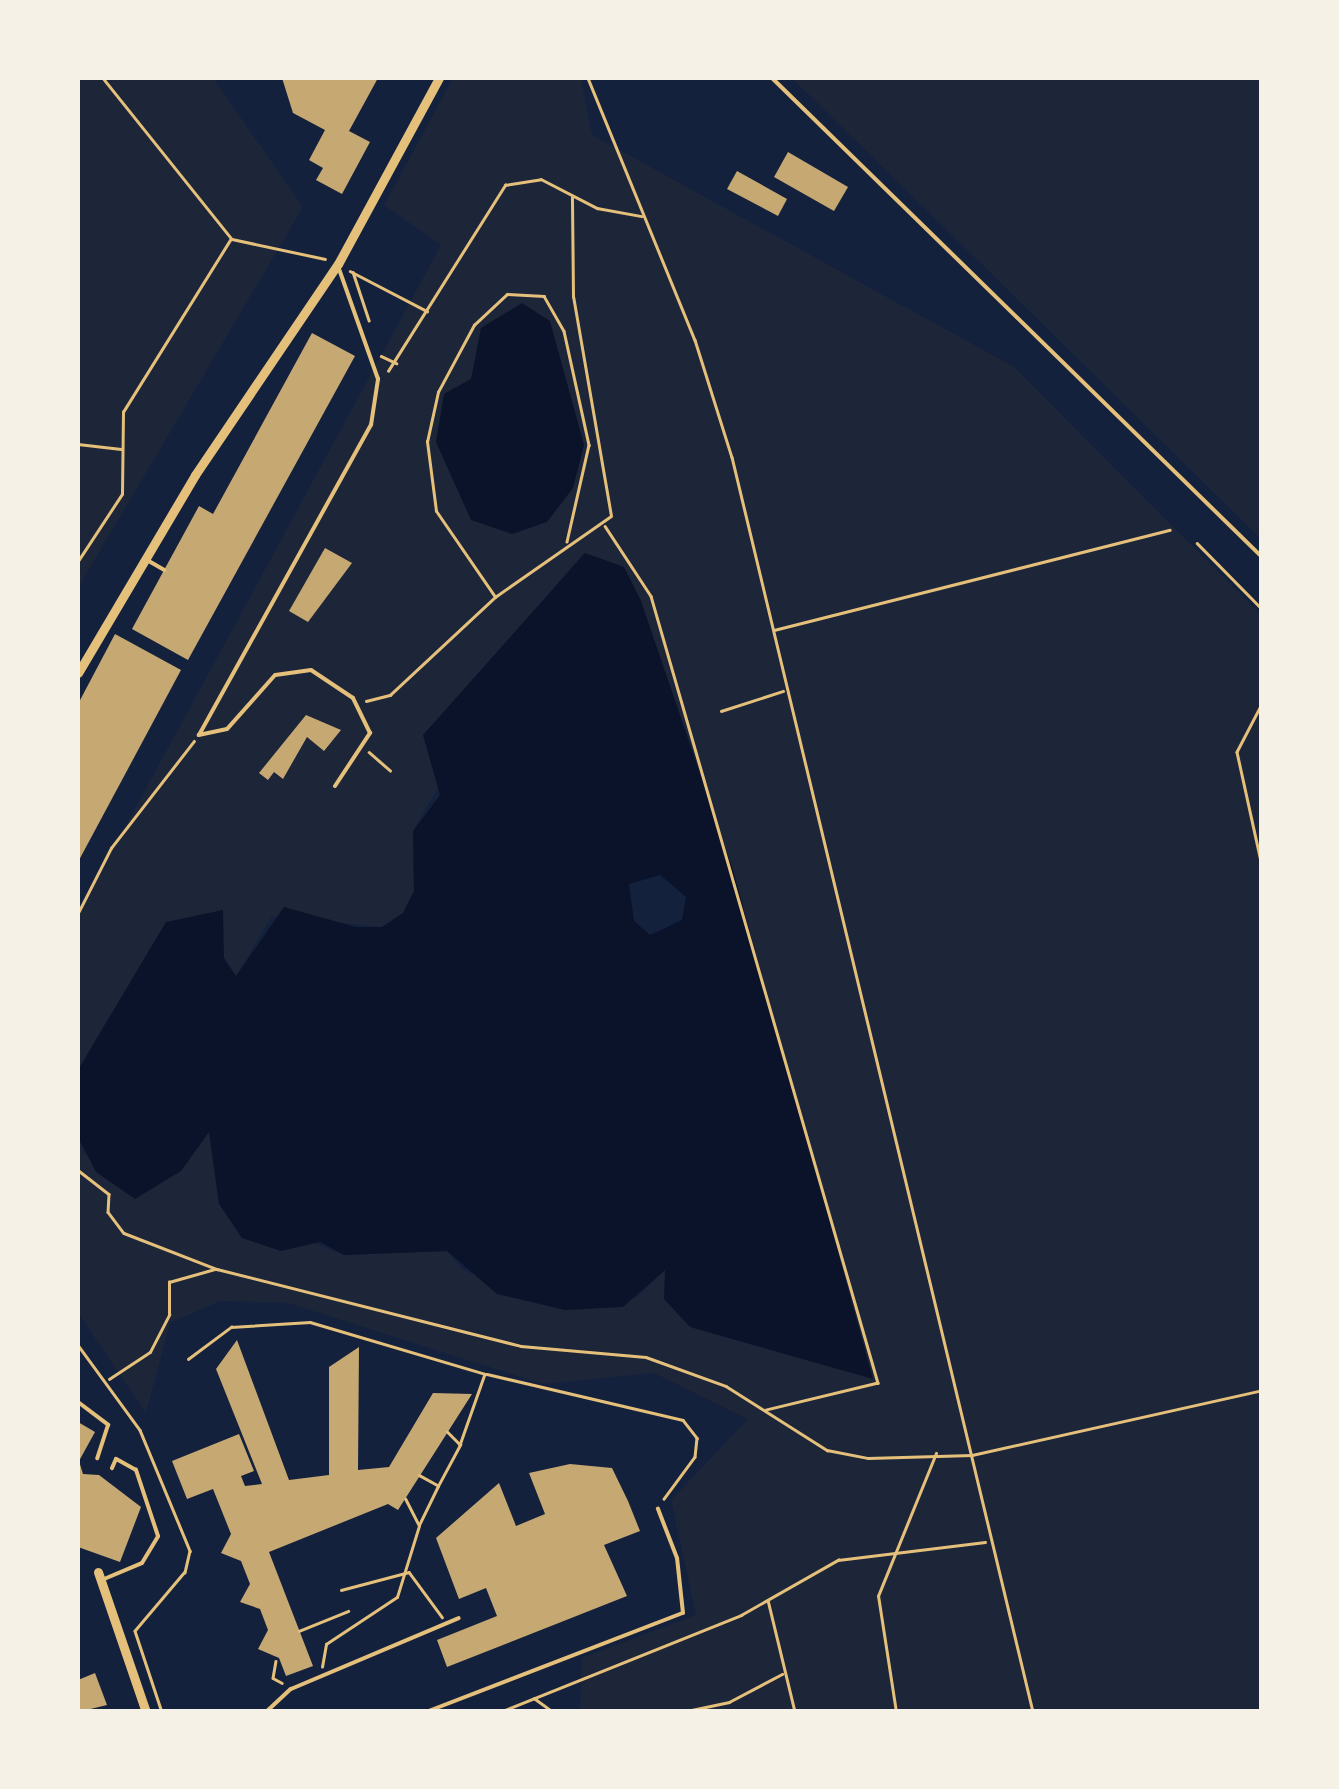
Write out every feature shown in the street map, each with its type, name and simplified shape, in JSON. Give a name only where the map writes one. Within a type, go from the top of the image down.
[{"type":"street","points":[[78,673],[145,559],[338,264],[439,78]]},
{"type":"street","points":[[100,1576],[146,1712]]},
{"type":"lane","points":[[772,78],[1262,558]]},
{"type":"lane","points":[[199,734],[370,425],[378,380],[338,264]]},
{"type":"lane","points":[[145,559],[164,570]]},
{"type":"lane","points":[[199,734],[227,729],[265,682],[296,667],[327,677],[359,706],[370,733],[364,748],[335,786]]},
{"type":"lane","points":[[78,1402],[108,1425],[97,1458]]},
{"type":"lane","points":[[100,1576],[142,1563],[158,1536],[136,1470],[116,1459],[112,1468]]},
{"type":"lane","points":[[426,1712],[683,1614],[678,1558],[658,1509]]},
{"type":"lane","points":[[266,1712],[291,1689],[446,1628],[458,1618]]},
{"type":"path","points":[[102,78],[232,239],[338,264],[427,312]]},
{"type":"path","points":[[588,78],[721,424],[972,1455],[986,1542],[1033,1712]]},
{"type":"path","points":[[378,380],[397,364],[505,185],[541,179],[572,198],[642,216]]},
{"type":"path","points":[[572,198],[573,297],[611,500],[605,526],[651,596],[878,1382],[765,1410]]},
{"type":"path","points":[[78,561],[113,515],[123,450],[123,412],[232,239]]},
{"type":"path","points":[[352,272],[370,328]]},
{"type":"path","points":[[494,597],[436,510],[426,442],[438,392],[474,325],[507,294],[544,296],[564,331],[589,446],[567,544]]},
{"type":"path","points":[[377,351],[397,364]]},
{"type":"path","points":[[78,444],[123,450]]},
{"type":"path","points":[[359,706],[390,695],[494,597],[567,544],[605,526]]},
{"type":"path","points":[[773,631],[1170,530]]},
{"type":"path","points":[[1197,543],[1262,609]]},
{"type":"path","points":[[720,711],[785,690]]},
{"type":"path","points":[[1262,704],[1237,752],[1262,866]]},
{"type":"path","points":[[78,913],[111,848],[199,734]]},
{"type":"path","points":[[364,748],[390,770]]},
{"type":"path","points":[[78,1170],[110,1194],[108,1212],[124,1233],[217,1269],[522,1346],[646,1357],[765,1410],[827,1450],[972,1455],[1262,1390]]},
{"type":"path","points":[[109,1379],[150,1352],[168,1314],[169,1282],[217,1269]]},
{"type":"path","points":[[188,1358],[231,1327],[310,1322],[486,1374],[683,1420],[697,1438],[696,1457],[658,1509]]},
{"type":"path","points":[[309,1673],[322,1668],[334,1637],[391,1606],[419,1526],[460,1446],[486,1374]]},
{"type":"path","points":[[447,1432],[460,1446]]},
{"type":"path","points":[[896,1712],[878,1632],[878,1596],[936,1452]]},
{"type":"path","points":[[420,1476],[438,1486]]},
{"type":"path","points":[[405,1498],[419,1526]]},
{"type":"path","points":[[500,1712],[768,1598],[838,1560],[986,1542]]},
{"type":"path","points":[[340,1590],[402,1571],[427,1587],[446,1628]]},
{"type":"path","points":[[768,1598],[783,1674],[796,1712]]},
{"type":"path","points":[[299,1631],[348,1612]]},
{"type":"path","points":[[276,1661],[275,1681],[296,1678]]},
{"type":"path","points":[[682,1712],[729,1702],[783,1674]]},
{"type":"path","points":[[534,1698],[553,1712]]},
{"type":"shaded area","points":[[78,78],[213,78],[303,207],[78,588]]},
{"type":"shaded area","points":[[453,78],[581,78],[592,135],[1014,367],[1261,615],[1261,1711],[580,1711],[582,1658],[696,1615],[671,1500],[748,1419],[654,1373],[543,1384],[288,1303],[220,1301],[170,1323],[146,1413],[78,1313],[78,1137],[83,1153],[181,1171],[209,1131],[219,1204],[344,1255],[447,1251],[463,1270],[565,1310],[636,1298],[666,1269],[690,1327],[872,1378],[584,553],[555,586],[413,831],[414,891],[403,913],[382,927],[272,916],[236,976],[166,922],[78,1070],[78,914],[441,245],[384,205]]},
{"type":"shaded area","points":[[792,78],[1261,78],[1261,539],[1075,356]]},
{"type":"shaded area","points":[[522,303],[550,321],[584,445],[573,488],[547,522],[512,534],[471,520],[436,442],[444,394],[471,379],[481,328]]},
{"type":"shaded area","points":[[585,553],[624,567],[641,601],[733,870],[873,1379],[690,1327],[664,1299],[665,1270],[623,1307],[565,1310],[497,1294],[447,1251],[344,1255],[320,1242],[281,1251],[242,1238],[219,1204],[209,1132],[181,1171],[135,1199],[96,1172],[78,1137],[78,1070],[166,922],[223,910],[224,958],[236,976],[284,907],[356,927],[382,927],[403,913],[414,891],[413,831],[440,795],[423,735]],"holes":[[[660,875],[686,897],[682,920],[650,935],[634,921],[629,884]]]},
{"type":"building","points":[[282,78],[378,78],[349,131],[370,142],[342,194],[316,180],[323,168],[309,160],[325,130],[293,113]]},
{"type":"building","points":[[788,152],[848,187],[834,211],[774,177]]},
{"type":"building","points":[[737,171],[787,199],[778,216],[727,189]]},
{"type":"building","points":[[312,333],[355,356],[188,660],[132,629],[199,506],[213,514]]},
{"type":"building","points":[[325,548],[352,563],[308,622],[289,611]]},
{"type":"building","points":[[115,634],[181,670],[78,862],[78,704]]},
{"type":"building","points":[[306,715],[341,730],[324,751],[307,737],[283,779],[274,772],[268,780],[259,773]]},
{"type":"building","points":[[237,1340],[289,1480],[329,1475],[329,1367],[359,1347],[358,1470],[389,1467],[433,1393],[472,1394],[398,1510],[388,1504],[269,1552],[313,1666],[286,1676],[279,1658],[258,1649],[268,1630],[260,1609],[240,1602],[250,1584],[241,1561],[221,1553],[231,1534],[213,1489],[187,1499],[172,1461],[239,1434],[254,1471],[241,1476],[245,1486],[262,1484],[216,1369]]},
{"type":"building","points":[[78,1422],[95,1432],[79,1461],[83,1474],[99,1475],[141,1507],[120,1562],[78,1547]]},
{"type":"building","points":[[570,1464],[612,1468],[628,1501],[640,1531],[604,1545],[627,1596],[447,1667],[437,1640],[497,1616],[486,1588],[459,1599],[436,1538],[499,1483],[516,1526],[545,1514],[529,1473]]},
{"type":"building","points":[[95,1673],[107,1705],[78,1712],[78,1680]]}]
